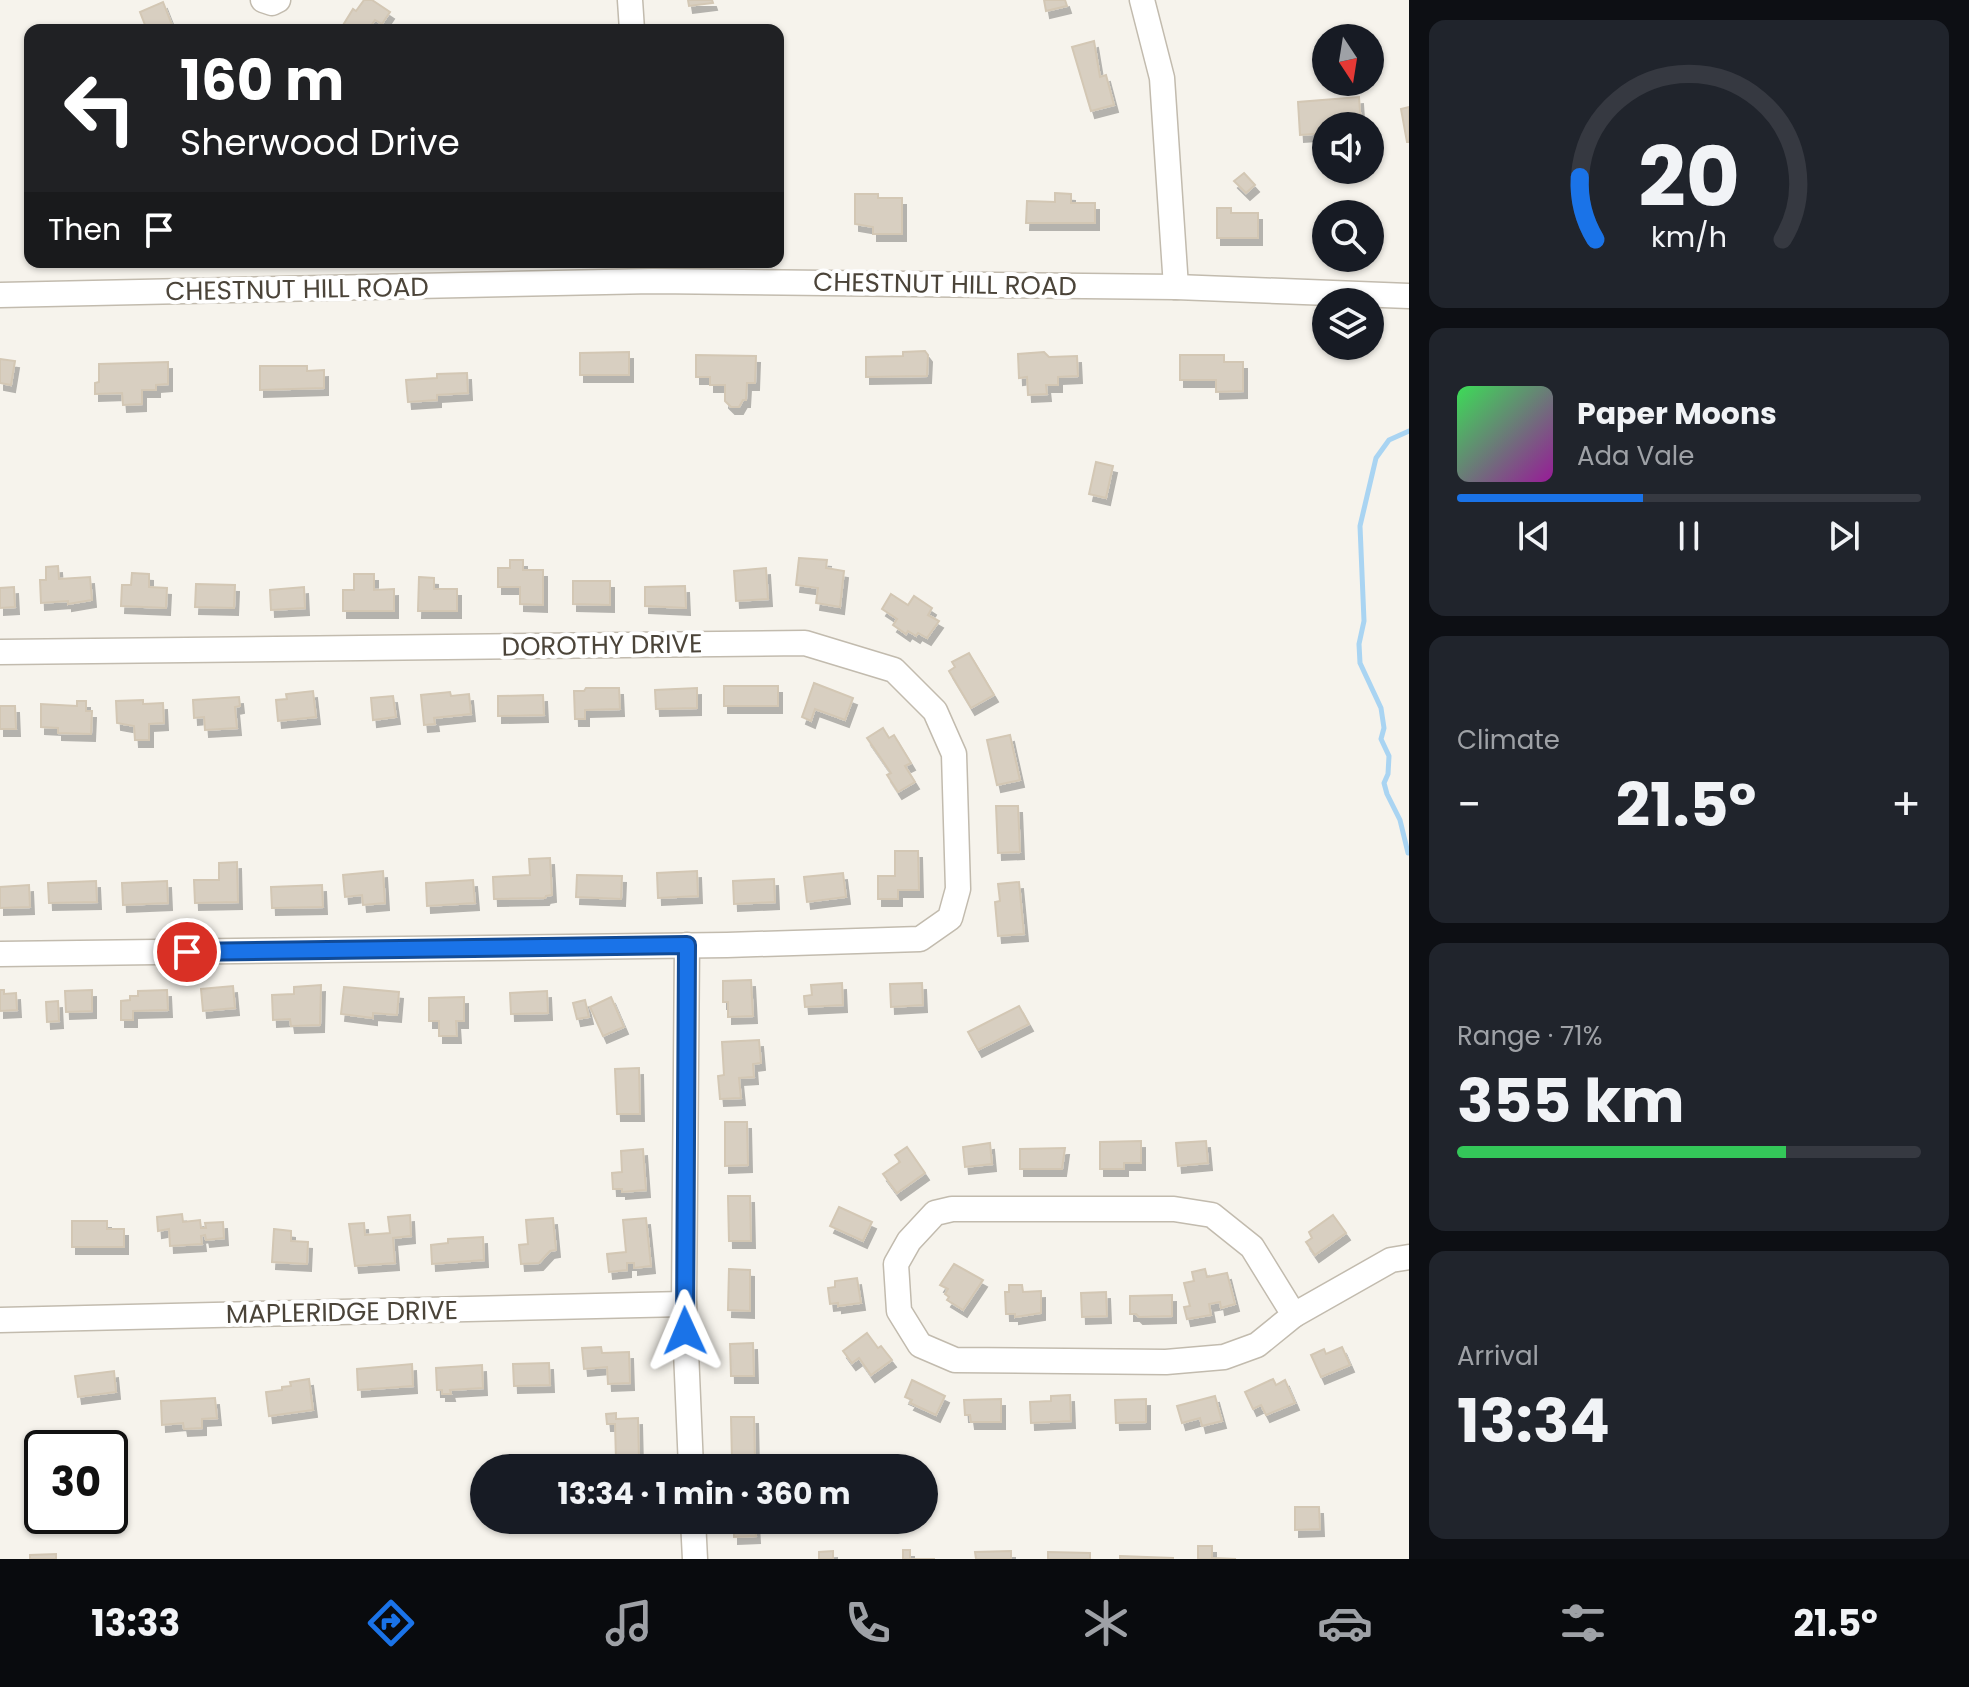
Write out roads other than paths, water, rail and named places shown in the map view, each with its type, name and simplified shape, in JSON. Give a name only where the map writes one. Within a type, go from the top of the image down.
[{"type":"street","points":[[263,0],[272,3],[278,0]]},
{"type":"street","points":[[630,0],[632,24]]},
{"type":"street","points":[[1142,0],[1162,78],[1176,287]]},
{"type":"street","name":"CHESTNUT HILL ROAD","points":[[0,295],[653,272],[1409,296]]},
{"type":"street","name":"DOROTHY DRIVE","points":[[0,652],[805,643],[894,670],[935,711],[954,754],[958,889],[950,918],[920,939],[687,945]]},
{"type":"street","points":[[0,954],[687,945],[684,1304],[690,1454]]},
{"type":"street","points":[[1294,1315],[1252,1247],[1212,1215],[1174,1209],[952,1209],[935,1213],[909,1241],[896,1264],[899,1311],[920,1345],[955,1360],[1166,1362],[1224,1357],[1257,1345],[1294,1315],[1391,1260],[1409,1257]]},
{"type":"street","name":"MAPLERIDGE DRIVE","points":[[0,1320],[684,1304]]},
{"type":"street","points":[[694,1534],[695,1559]]},
{"type":"waterway","points":[[1408,853],[1400,820],[1384,783],[1389,756],[1381,739],[1384,728],[1381,708],[1360,663],[1359,644],[1364,621],[1360,526],[1376,458],[1389,440],[1409,431]]}]
